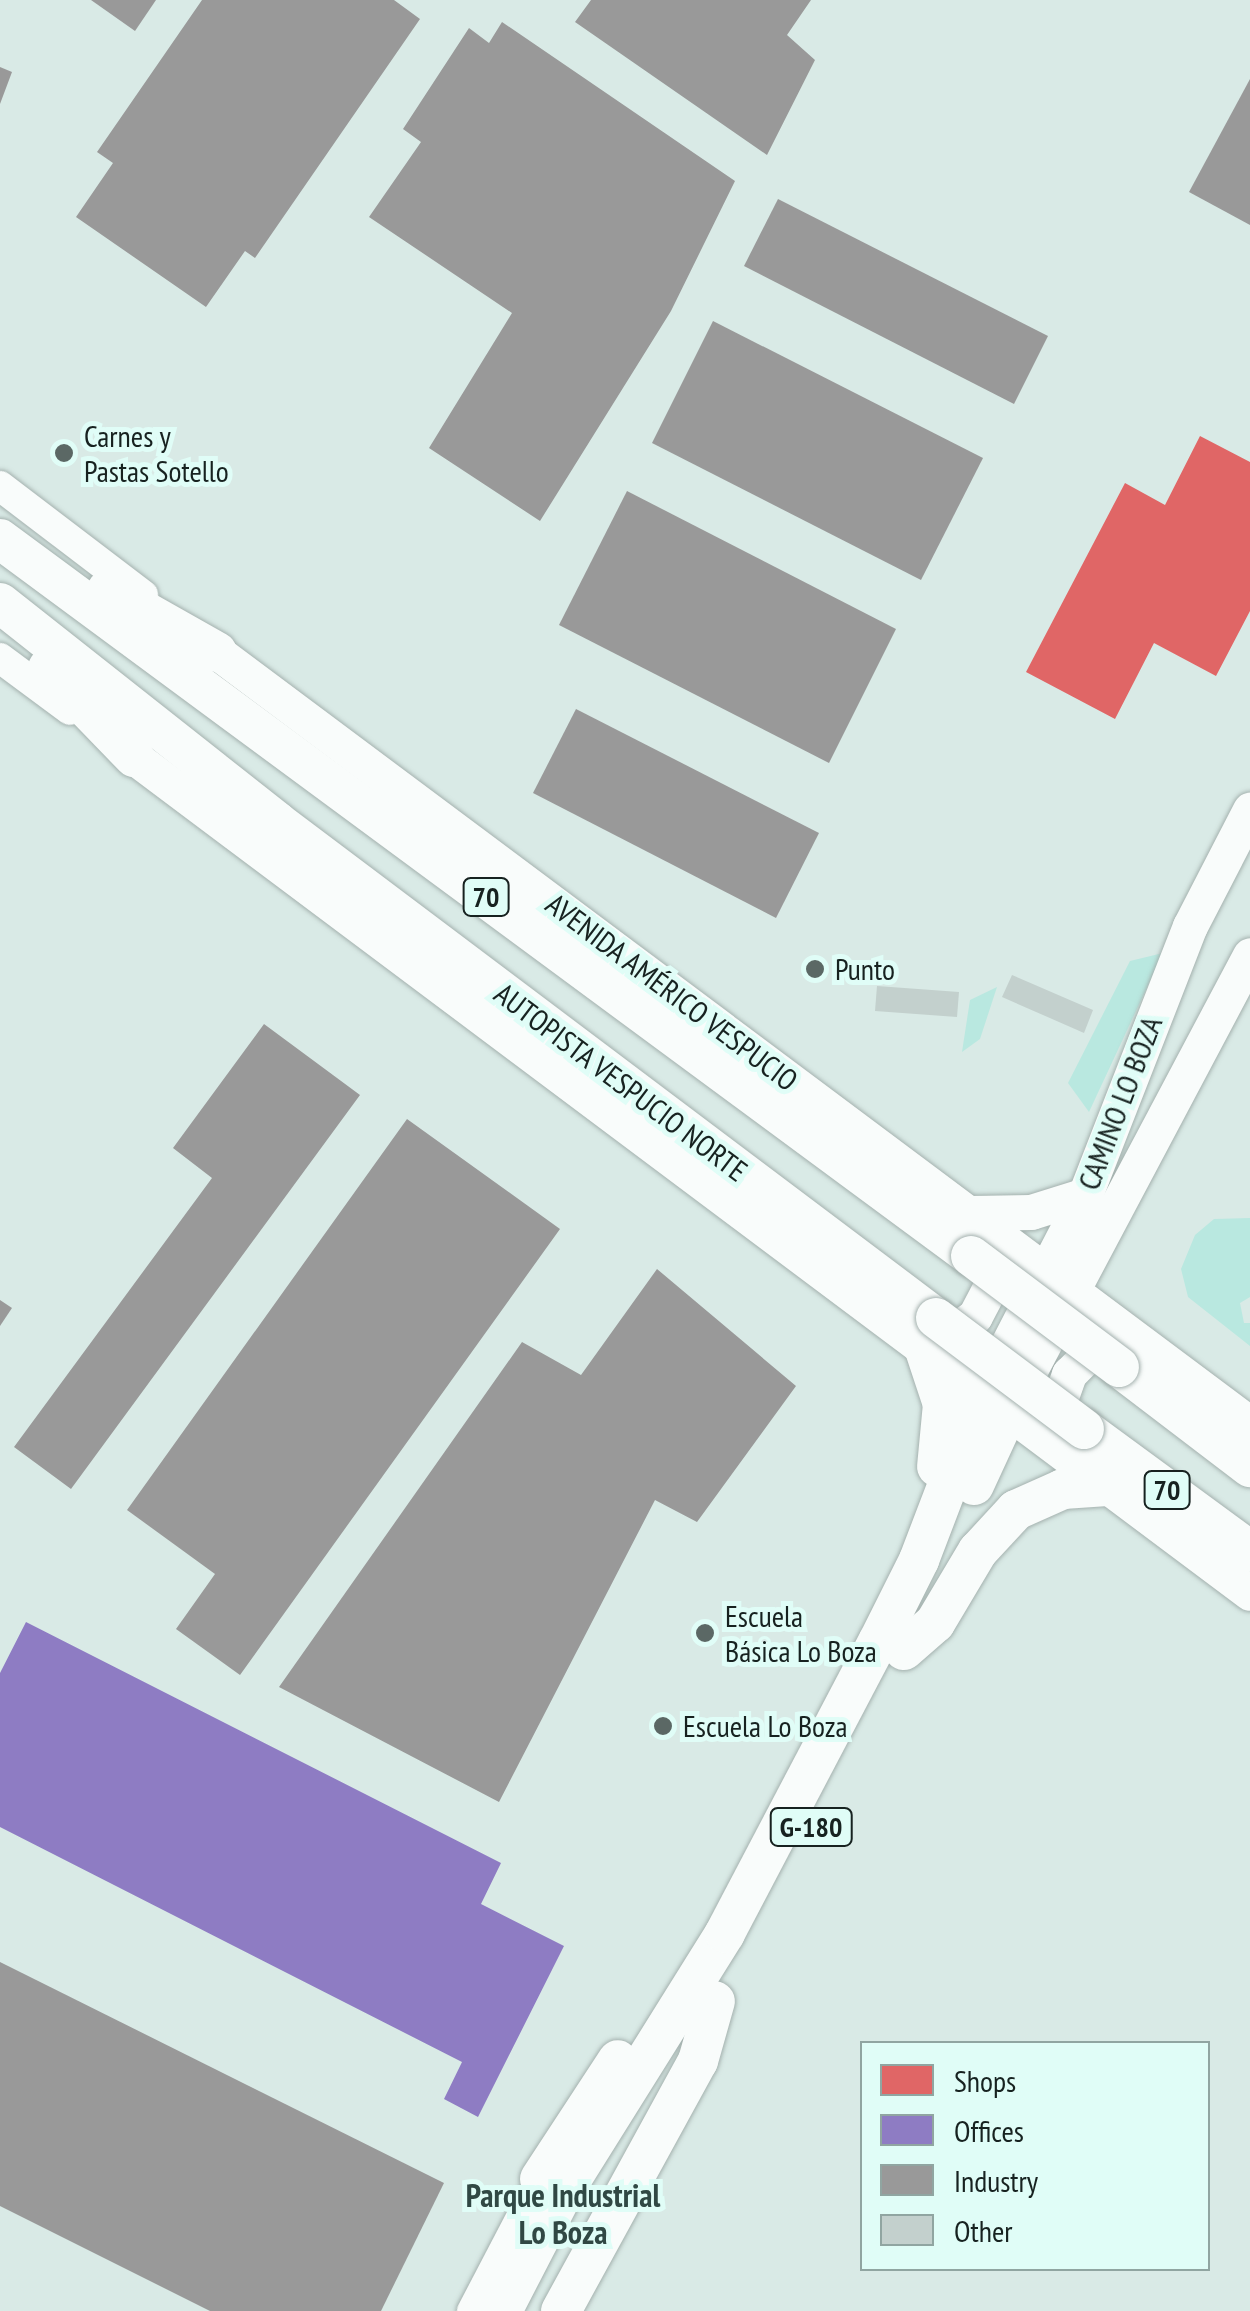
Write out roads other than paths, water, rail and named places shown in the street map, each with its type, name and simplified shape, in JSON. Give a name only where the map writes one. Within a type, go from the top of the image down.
[{"type":"highway","points":[[0,530],[217,652]]},
{"type":"highway","name":"70","points":[[0,539],[986,1246],[1119,1367],[1250,1467]]},
{"type":"highway","name":"AUTOPISTA VESPUCIO NORTE","points":[[0,603],[931,1334],[1066,1435],[1250,1551]]},
{"type":"highway","points":[[0,618],[134,756]]},
{"type":"highway","points":[[928,1536],[944,1425],[931,1334]]},
{"type":"highway","name":"G-180","points":[[709,1985],[995,1402]]},
{"type":"highway","name":"G-180","points":[[709,1985],[904,1650],[995,1402]]},
{"type":"highway","points":[[904,1650],[935,1624],[978,1551],[1016,1510],[1063,1489],[1107,1486]]},
{"type":"highway","points":[[540,2180],[602,2079],[709,1985]]},
{"type":"highway","points":[[502,2311],[580,2163],[709,1985]]},
{"type":"highway","points":[[531,2311],[709,1985]]},
{"type":"highway","points":[[561,2311],[698,2060],[709,1985]]},
{"type":"main road","name":"AVENIDA AMÉRICO VESPUCIO","points":[[0,486],[968,1213],[986,1246],[1046,1272],[1250,1424]]},
{"type":"main road","points":[[0,658],[931,1334],[995,1402],[1066,1435],[1107,1486],[1250,1593]]},
{"type":"main road","name":"CAMINO LO BOZA","points":[[995,1402],[1046,1272],[1086,1195],[1190,926],[1250,810]]},
{"type":"main road","name":"CAMINO LO BOZA","points":[[995,1402],[1075,1293],[1250,955]]},
{"type":"main road","points":[[968,1213],[1031,1212],[1086,1195]]},
{"type":"main road","points":[[931,1334],[962,1332],[982,1306],[998,1272],[986,1246]]},
{"type":"main road","points":[[1066,1435],[1068,1374],[1118,1326]]},
{"type":"street","points":[[472,2311],[540,2180]]},
{"type":"place","name":"Carnes y Pastas Sotello","points":[[64,453]]},
{"type":"place","name":"Punto","points":[[815,969]]},
{"type":"place","name":"Escuela Básica Lo Boza","points":[[705,1633]]},
{"type":"place","name":"Escuela Lo Boza","points":[[663,1726]]},
{"type":"district","name":"Parque Industrial Lo Boza","points":[[563,2214]]}]
